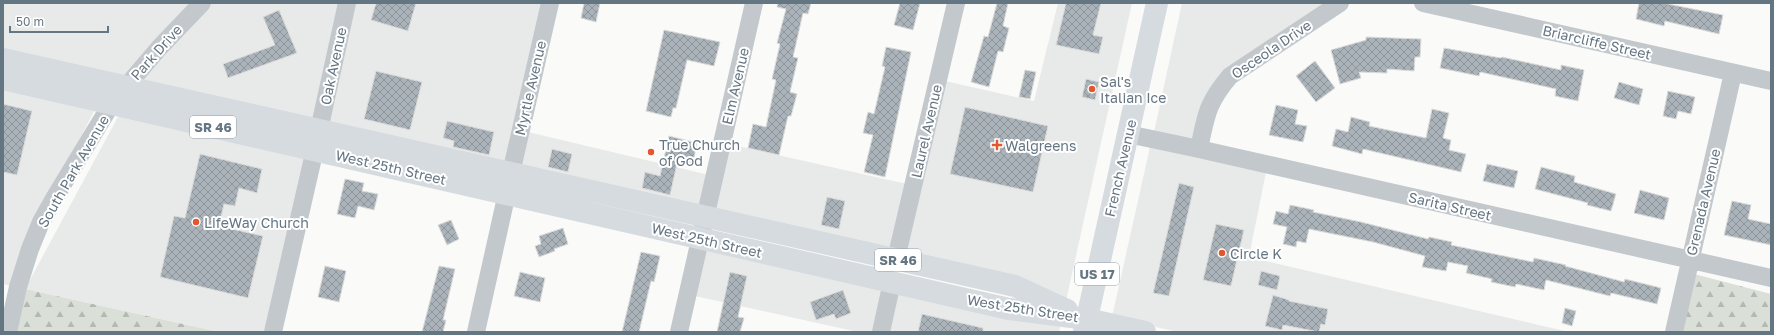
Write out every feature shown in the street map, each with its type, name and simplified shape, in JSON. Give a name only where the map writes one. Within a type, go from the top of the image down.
[{"type":"main road","name":"French Avenue","points":[[1085,325],[1157,3]]},
{"type":"main road","name":"SR 46","points":[[3,59],[126,86]]},
{"type":"main road","name":"SR 46","points":[[3,79],[112,103]]},
{"type":"main road","name":"West 25th Street","points":[[126,86],[317,140],[414,172],[509,183],[705,216],[1015,286],[1085,325]]},
{"type":"main road","name":"West 25th Street","points":[[112,103],[317,140],[509,183],[700,238],[1085,325]]},
{"type":"main road","points":[[1085,325],[1145,332]]},
{"type":"street","name":"Park Drive","points":[[112,103],[159,48],[202,3]]},
{"type":"street","name":"Oak Avenue","points":[[273,332],[347,3]]},
{"type":"street","name":"Myrtle Avenue","points":[[476,332],[550,3]]},
{"type":"street","name":"Elm Avenue","points":[[679,332],[754,3]]},
{"type":"street","name":"Laurel Avenue","points":[[896,259],[956,3]]},
{"type":"street","name":"Osceola Drive","points":[[1198,149],[1207,109],[1216,91],[1230,76],[1340,3]]},
{"type":"street","name":"Briarcliffe Street","points":[[1423,3],[1771,81]]},
{"type":"street","name":"Grenada Avenue","points":[[1674,332],[1733,73]]},
{"type":"street","name":"South Park Avenue","points":[[8,332],[18,287],[30,249],[41,222],[75,162],[112,103]]},
{"type":"street","name":"Sarita Street","points":[[1128,134],[1771,278]]},
{"type":"street","points":[[881,332],[892,282]]},
{"type":"shaded area","points":[[3,3],[192,3],[123,76],[3,49]]},
{"type":"shaded area","points":[[213,3],[340,3],[315,119],[142,79],[202,12]]},
{"type":"shaded area","points":[[353,3],[544,3],[508,162],[326,121]]},
{"type":"shaded area","points":[[1058,3],[1132,3],[1066,301],[904,253],[945,81],[1034,101]]},
{"type":"shaded area","points":[[1182,3],[1327,3],[1225,71],[1193,140],[1154,132]]},
{"type":"shaded area","points":[[3,89],[94,111],[70,159],[12,286],[3,284]]},
{"type":"shaded area","points":[[119,115],[306,157],[267,332],[219,332],[25,289]]},
{"type":"shaded area","points":[[528,132],[709,175],[700,209],[520,166]]},
{"type":"shaded area","points":[[729,144],[907,184],[892,251],[714,211]]},
{"type":"shaded area","points":[[1150,147],[1266,172],[1249,257],[1569,332],[1178,332],[1112,317]]},
{"type":"shaded area","points":[[705,249],[884,289],[874,332],[858,332],[695,296]]},
{"type":"shaded area","points":[[897,291],[1061,323],[1059,332],[888,332]]},
{"type":"green space","points":[[1694,274],[1771,294],[1771,332],[1681,332]]},
{"type":"green space","points":[[25,289],[219,332],[15,332]]},
{"type":"building","points":[[376,3],[416,3],[408,31],[371,20]]},
{"type":"building","points":[[584,3],[600,3],[596,22],[581,18]]},
{"type":"building","points":[[778,3],[811,3],[808,14],[803,13],[793,57],[798,58],[790,92],[797,94],[791,116],[788,116],[779,155],[748,148],[753,124],[766,127],[776,80],[772,79],[780,44],[777,43],[786,9],[777,7]]},
{"type":"building","points":[[900,3],[920,3],[913,30],[894,25]]},
{"type":"building","points":[[997,3],[1008,3],[1003,26],[1009,28],[1003,52],[998,51],[989,87],[971,82],[984,36],[988,37]]},
{"type":"building","points":[[1066,3],[1101,3],[1093,35],[1103,37],[1099,54],[1056,45]]},
{"type":"building","points":[[1639,3],[1663,3],[1723,15],[1719,34],[1665,21],[1664,26],[1636,19]]},
{"type":"building","points":[[279,10],[297,53],[228,78],[223,64],[275,45],[263,17]]},
{"type":"building","points":[[664,30],[720,42],[714,66],[687,60],[676,108],[673,108],[671,117],[646,111]]},
{"type":"building","points":[[1366,37],[1421,39],[1420,57],[1415,57],[1414,71],[1387,69],[1387,73],[1359,72],[1361,78],[1340,84],[1331,50],[1366,40]]},
{"type":"building","points":[[886,47],[911,52],[885,177],[864,172],[873,135],[863,133],[868,112],[874,114],[885,67],[882,66]]},
{"type":"building","points":[[1444,48],[1502,57],[1561,70],[1561,65],[1584,70],[1578,101],[1555,96],[1556,89],[1480,72],[1479,76],[1440,68]]},
{"type":"building","points":[[1315,61],[1335,88],[1316,102],[1296,76]]},
{"type":"building","points":[[1025,70],[1036,72],[1030,99],[1019,97]]},
{"type":"building","points":[[376,71],[422,82],[410,130],[364,119]]},
{"type":"building","points":[[1086,79],[1099,82],[1095,100],[1082,97]]},
{"type":"building","points":[[1619,82],[1643,89],[1639,105],[1614,98]]},
{"type":"building","points":[[1668,91],[1695,97],[1691,114],[1678,111],[1676,119],[1663,116]]},
{"type":"building","points":[[3,104],[32,111],[17,175],[3,172]]},
{"type":"building","points":[[1276,105],[1298,110],[1295,124],[1307,126],[1303,142],[1269,135]]},
{"type":"building","name":"Walgreens","points":[[965,107],[1048,126],[1033,192],[950,174]]},
{"type":"building","points":[[1432,109],[1449,113],[1443,138],[1451,140],[1449,150],[1466,154],[1461,172],[1363,149],[1362,154],[1332,146],[1336,129],[1348,132],[1351,117],[1370,122],[1369,126],[1426,138]]},
{"type":"building","points":[[447,121],[494,132],[489,155],[453,147],[454,141],[443,138]]},
{"type":"building","points":[[669,136],[697,143],[692,167],[677,164],[670,195],[642,188],[645,172],[660,176]]},
{"type":"building","points":[[552,149],[572,154],[568,172],[548,167]]},
{"type":"building","name":"LifeWay Church","points":[[200,154],[262,169],[257,193],[239,188],[235,206],[224,204],[219,226],[263,236],[248,298],[160,277],[174,216],[185,218]]},
{"type":"building","points":[[1487,164],[1518,171],[1514,188],[1483,181]]},
{"type":"building","points":[[1541,167],[1575,176],[1574,182],[1616,194],[1611,211],[1587,205],[1588,203],[1535,189]]},
{"type":"building","points":[[345,179],[364,183],[362,191],[378,194],[374,210],[358,206],[355,218],[337,214]]},
{"type":"building","points":[[1179,183],[1194,187],[1169,296],[1153,293]]},
{"type":"building","points":[[1640,190],[1669,198],[1664,220],[1634,213]]},
{"type":"building","points":[[827,197],[845,201],[839,229],[821,225]]},
{"type":"building","points":[[1732,201],[1751,205],[1748,219],[1771,224],[1771,245],[1724,235]]},
{"type":"building","points":[[1290,205],[1314,210],[1313,212],[1361,222],[1428,239],[1429,237],[1452,242],[1451,245],[1533,262],[1534,258],[1566,265],[1565,266],[1624,282],[1625,279],[1661,288],[1657,304],[1611,293],[1610,296],[1546,280],[1544,290],[1516,284],[1515,287],[1491,282],[1492,279],[1466,273],[1468,266],[1448,262],[1446,271],[1422,267],[1425,256],[1373,242],[1309,229],[1306,243],[1297,241],[1296,247],[1283,244],[1287,227],[1273,224],[1276,211],[1288,214]]},
{"type":"building","points":[[451,220],[459,239],[447,245],[438,225]]},
{"type":"building","points":[[1216,224],[1244,230],[1231,286],[1203,280]]},
{"type":"building","points":[[563,228],[568,244],[539,257],[535,246],[541,244],[539,236]]},
{"type":"building","points":[[641,252],[660,256],[654,282],[651,281],[639,332],[622,332]]},
{"type":"building","points":[[325,266],[346,271],[339,302],[318,297]]},
{"type":"building","points":[[439,266],[455,269],[443,320],[446,320],[443,332],[422,332]]},
{"type":"building","points":[[1261,271],[1280,276],[1277,290],[1258,285]]},
{"type":"building","points":[[520,272],[545,278],[540,302],[514,296]]},
{"type":"building","points":[[730,272],[747,276],[738,317],[744,318],[740,332],[717,332]]},
{"type":"building","points":[[843,290],[851,313],[836,319],[834,314],[816,320],[810,302]]},
{"type":"building","points":[[1273,295],[1289,301],[1328,309],[1325,325],[1321,324],[1319,332],[1283,325],[1282,330],[1265,326]]},
{"type":"building","points":[[1565,308],[1576,311],[1572,326],[1562,323]]},
{"type":"building","points":[[922,314],[983,328],[983,332],[918,332]]},
{"type":"place","name":"Sal's Italian Ice","points":[[1092,89]]},
{"type":"place","name":"Walgreens","points":[[997,145]]},
{"type":"place","name":"True Church of God","points":[[651,152]]},
{"type":"place","name":"LifeWay Church","points":[[196,222]]},
{"type":"place","name":"Circle K","points":[[1222,253]]}]
